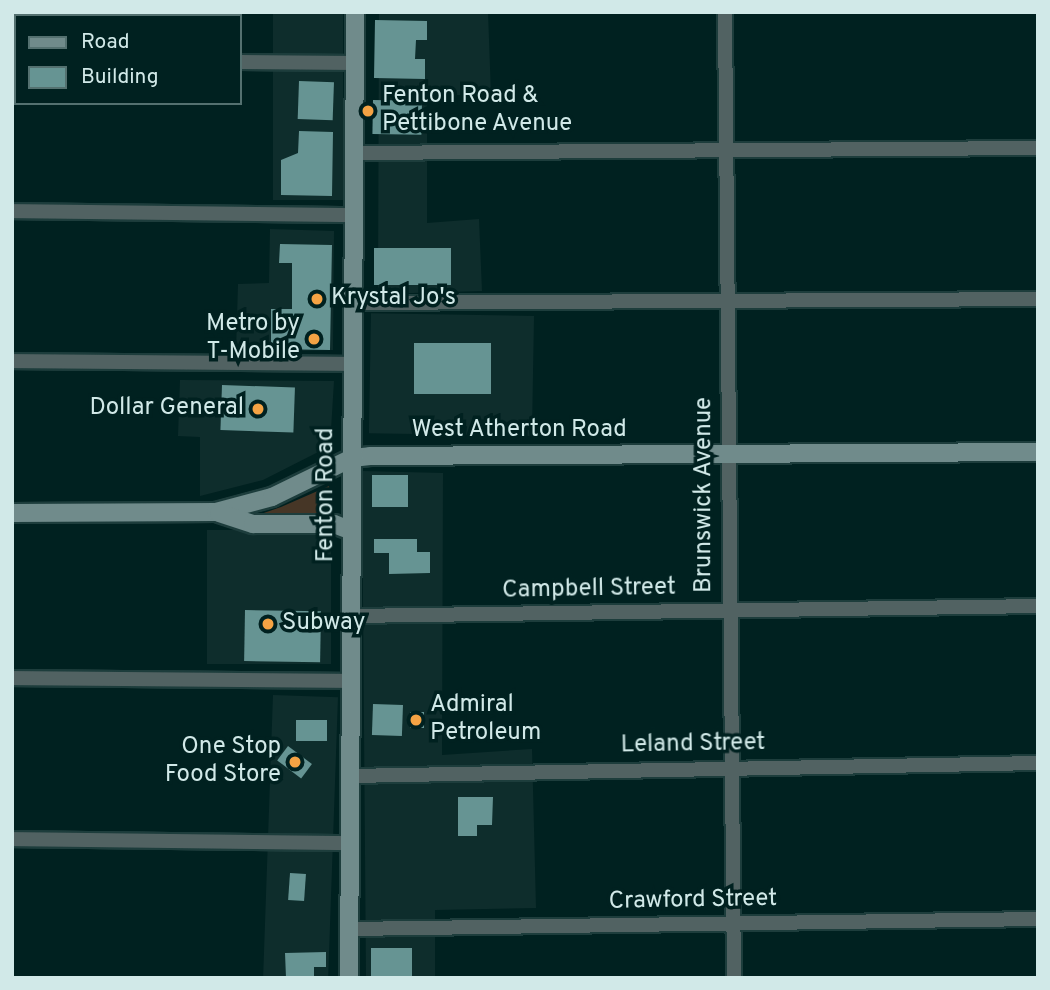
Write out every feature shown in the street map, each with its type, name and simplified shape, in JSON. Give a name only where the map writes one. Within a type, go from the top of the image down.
[{"type":"street","name":"Fenton Road","points":[[349,978],[355,12]]},
{"type":"street","name":"Brunswick Avenue","points":[[725,12],[728,611],[734,978]]},
{"type":"street","points":[[242,62],[355,63]]},
{"type":"street","points":[[355,153],[725,148],[1038,148]]},
{"type":"street","points":[[12,211],[354,215]]},
{"type":"street","points":[[353,303],[1038,299]]},
{"type":"street","points":[[12,361],[353,364]]},
{"type":"street","name":"West Atherton Road","points":[[12,513],[216,512],[272,497],[352,458],[1038,452]]},
{"type":"street","points":[[216,512],[253,524],[334,524],[352,531]]},
{"type":"street","name":"Campbell Street","points":[[351,616],[1038,606]]},
{"type":"street","points":[[12,678],[351,681]]},
{"type":"street","name":"Leland Street","points":[[350,776],[1038,763]]},
{"type":"street","points":[[12,839],[350,843]]},
{"type":"street","name":"Crawford Street","points":[[349,929],[1038,919]]},
{"type":"shaded area","points":[[273,12],[343,12],[343,200],[273,200]]},
{"type":"shaded area","points":[[379,12],[488,12],[491,95],[427,95],[427,223],[479,219],[482,291],[378,294]]},
{"type":"shaded area","points":[[270,229],[334,231],[333,350],[236,352],[238,284],[269,283]]},
{"type":"shaded area","points":[[371,313],[534,316],[532,436],[369,433]]},
{"type":"shaded area","points":[[180,380],[334,381],[330,446],[263,480],[200,496],[200,437],[178,436]]},
{"type":"shaded area","points":[[362,471],[443,473],[442,755],[532,749],[536,908],[435,910],[435,978],[366,978]]},
{"type":"shaded area","points":[[329,486],[333,520],[255,516],[281,507]]},
{"type":"shaded area","points":[[207,530],[331,530],[331,664],[207,664]]},
{"type":"shaded area","points":[[273,695],[338,697],[328,978],[263,978]]},
{"type":"building","points":[[375,20],[427,21],[427,40],[416,40],[415,59],[425,59],[425,79],[374,78]]},
{"type":"building","points":[[299,81],[334,82],[333,120],[298,119]]},
{"type":"building","points":[[373,100],[422,101],[421,135],[372,134]]},
{"type":"building","points":[[299,131],[333,132],[332,196],[281,195],[281,160],[298,153]]},
{"type":"building","points":[[280,244],[332,245],[330,350],[271,349],[271,309],[292,309],[292,263],[279,263]]},
{"type":"building","points":[[374,248],[451,248],[451,285],[374,285]]},
{"type":"building","points":[[414,343],[491,343],[491,394],[414,394]]},
{"type":"building","name":"Dollar General","points":[[222,385],[295,388],[293,433],[220,430]]},
{"type":"building","points":[[372,475],[408,475],[408,507],[372,507]]},
{"type":"building","points":[[374,539],[417,539],[417,552],[430,552],[430,573],[389,574],[389,553],[374,553]]},
{"type":"building","points":[[245,610],[321,611],[320,662],[244,661]]},
{"type":"building","points":[[373,704],[403,705],[402,736],[372,735]]},
{"type":"building","points":[[410,712],[424,712],[424,728],[410,728]]},
{"type":"building","points":[[296,720],[327,720],[327,741],[296,741]]},
{"type":"building","points":[[288,746],[312,764],[301,778],[277,760]]},
{"type":"building","points":[[458,797],[493,797],[492,825],[477,825],[477,836],[458,836]]},
{"type":"building","points":[[290,873],[306,874],[304,901],[288,900]]},
{"type":"building","points":[[371,948],[412,948],[412,978],[371,978]]},
{"type":"building","points":[[326,952],[326,967],[314,967],[314,978],[286,978],[285,953]]},
{"type":"place","name":"Fenton Road & Pettibone Avenue","points":[[368,111]]},
{"type":"place","name":"Krystal Jo's","points":[[317,299]]},
{"type":"place","name":"Metro by T-Mobile","points":[[314,339]]},
{"type":"place","name":"Dollar General","points":[[258,409]]},
{"type":"place","name":"Subway","points":[[268,624]]},
{"type":"place","name":"Admiral Petroleum","points":[[416,720]]},
{"type":"place","name":"One Stop Food Store","points":[[295,762]]}]
